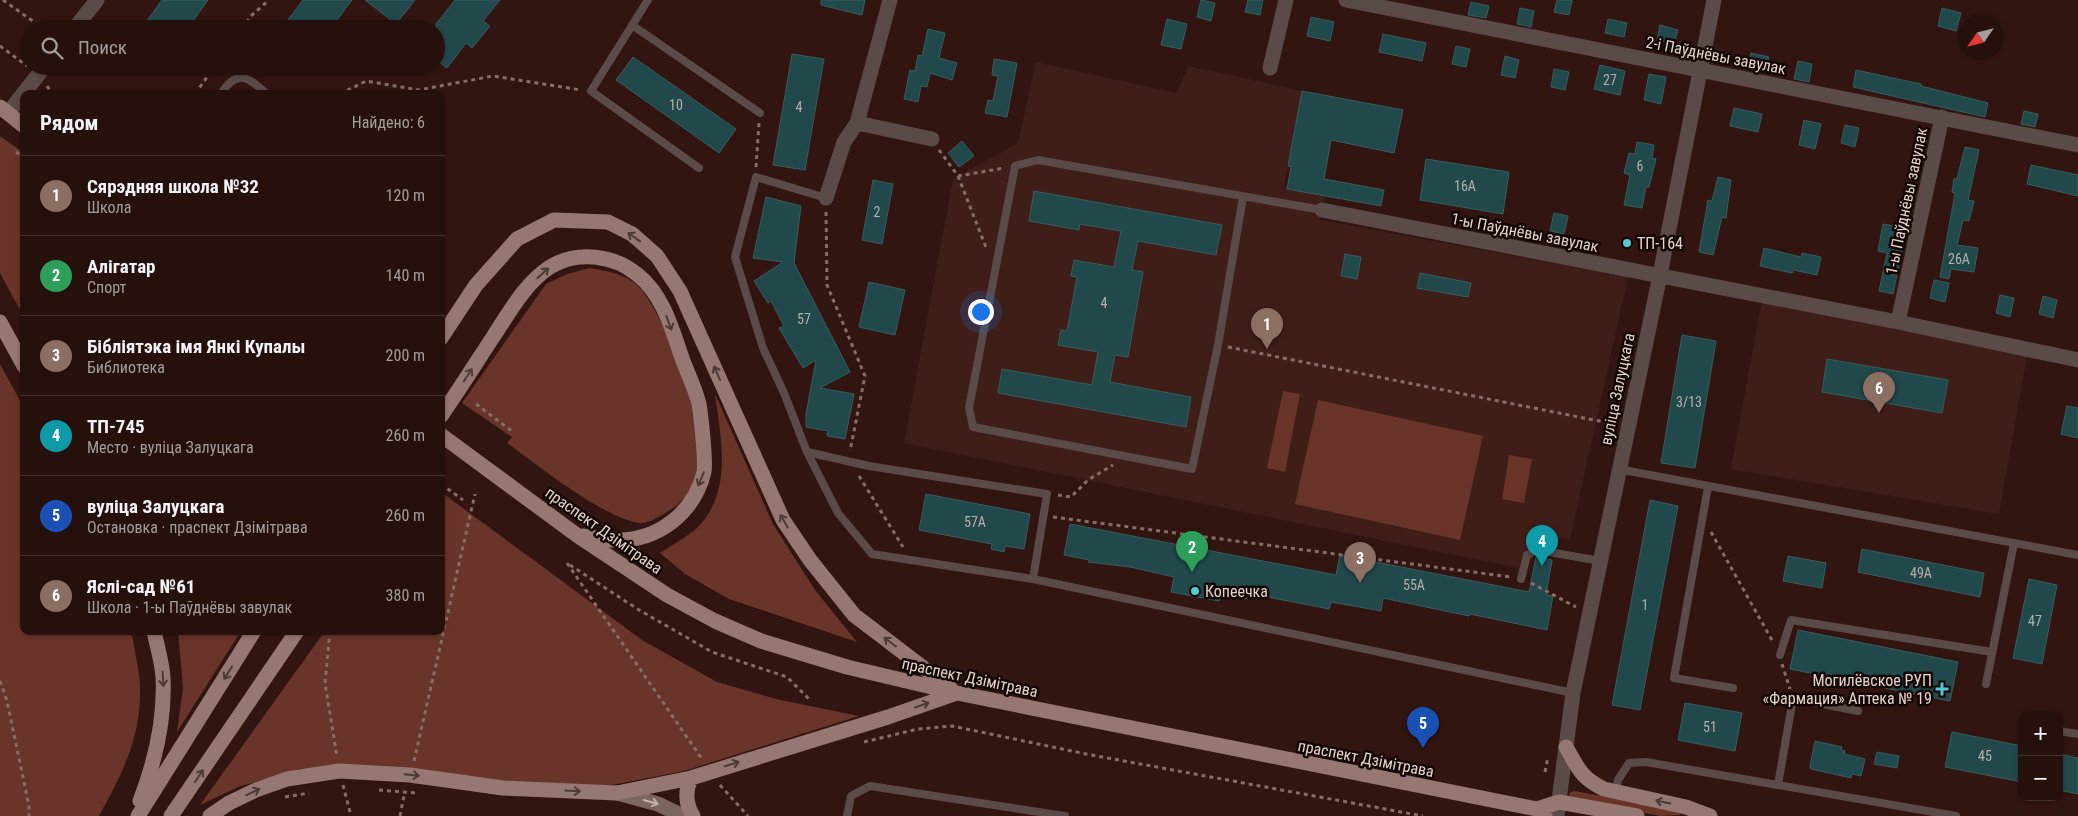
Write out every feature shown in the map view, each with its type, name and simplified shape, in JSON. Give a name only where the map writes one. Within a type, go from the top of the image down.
[{"type":"main road","points":[[4,110],[20,123]]},
{"type":"main road","points":[[445,332],[476,285],[517,239],[554,220],[608,222],[632,234],[657,256],[680,291],[783,520],[810,560],[854,615],[957,693]]},
{"type":"main road","points":[[445,410],[511,310],[530,285],[550,267],[567,258],[586,255],[625,265],[640,276],[652,290],[666,314],[699,404],[704,471],[690,505],[669,525],[652,534],[615,540],[578,536]]},
{"type":"main road","points":[[0,322],[20,359]]},
{"type":"main road","name":"праспект Дзімітрава","points":[[445,438],[578,536],[667,595],[715,621],[761,641],[847,667],[957,693],[1541,812]]},
{"type":"main road","points":[[134,816],[149,772],[163,710],[163,675],[155,635]]},
{"type":"main road","points":[[138,816],[251,635]]},
{"type":"main road","points":[[172,816],[294,635]]},
{"type":"main road","points":[[210,816],[229,803],[256,790],[287,779],[339,771],[410,775],[503,788],[617,793],[691,778],[710,770],[888,717],[957,693]]},
{"type":"main road","points":[[1566,747],[1581,775],[1593,784],[1616,792],[1686,807],[1710,816]]},
{"type":"main road","points":[[691,778],[686,793],[686,801],[693,816]]},
{"type":"main road","points":[[1541,812],[1558,809],[1637,816]]},
{"type":"street","points":[[81,20],[97,0]]},
{"type":"street","points":[[826,198],[844,142],[857,123],[890,0]]},
{"type":"street","points":[[1270,68],[1286,0]]},
{"type":"street","name":"2-і Паўднёвы завулак","points":[[1346,0],[1541,40],[1942,117],[2078,146]]},
{"type":"street","name":"вуліца Залуцкага","points":[[1558,809],[1573,693],[1618,469],[1660,275],[1714,0]]},
{"type":"street","points":[[22,90],[36,75]]},
{"type":"street","points":[[4,110],[20,92]]},
{"type":"street","name":"1-ы Паўднёвы завулак","points":[[1898,322],[1942,117]]},
{"type":"street","points":[[857,123],[932,139]]},
{"type":"street","name":"1-ы Паўднёвы завулак","points":[[1322,210],[1898,322],[2078,360]]},
{"type":"street","points":[[617,793],[658,804],[683,816]]},
{"type":"lane","points":[[648,0],[592,92],[699,168]]},
{"type":"lane","points":[[632,25],[760,113]]},
{"type":"lane","points":[[224,90],[229,82],[237,77],[247,78],[262,90]]},
{"type":"lane","points":[[1243,196],[1218,345],[1192,469],[973,427],[969,408],[1015,166],[1038,160],[1243,196],[1322,210]]},
{"type":"lane","points":[[826,198],[756,177],[734,257],[763,348],[784,393],[807,452],[838,513],[872,554],[1033,579],[1573,693]]},
{"type":"lane","points":[[807,452],[1048,494],[1033,579]]},
{"type":"lane","points":[[1618,469],[2078,555]]},
{"type":"lane","points":[[1708,487],[1674,678],[1733,688]]},
{"type":"lane","points":[[1986,684],[2014,543]]},
{"type":"lane","points":[[1521,579],[1528,555],[1538,550],[1600,561]]},
{"type":"lane","points":[[1780,655],[1791,620],[1992,652]]},
{"type":"lane","points":[[1778,785],[1793,698],[1858,711]]},
{"type":"lane","points":[[2063,731],[2078,734]]},
{"type":"lane","points":[[1616,792],[1618,780],[1629,763],[1646,762],[1956,816]]},
{"type":"lane","points":[[847,816],[851,796],[870,786],[1020,812],[1065,816]]},
{"type":"path","points":[[3,0],[31,20]]},
{"type":"path","points":[[248,20],[269,0]]},
{"type":"path","points":[[198,90],[209,75]]},
{"type":"path","points":[[348,90],[366,81],[418,90],[493,76],[592,92]]},
{"type":"path","points":[[756,177],[760,113]]},
{"type":"path","points":[[932,139],[958,176],[995,270]]},
{"type":"path","points":[[16,152],[20,155]]},
{"type":"path","points":[[958,176],[1015,166]]},
{"type":"path","points":[[826,198],[827,284],[865,376],[848,460],[864,481],[911,560]]},
{"type":"path","points":[[1218,345],[1616,424],[1614,434]]},
{"type":"path","points":[[476,404],[513,432]]},
{"type":"path","points":[[1048,494],[1070,496],[1088,480],[1127,456]]},
{"type":"path","points":[[445,487],[463,500]]},
{"type":"path","points":[[445,624],[475,494]]},
{"type":"path","points":[[1044,516],[1521,579],[1555,594],[1578,608]]},
{"type":"path","points":[[1702,516],[1780,655],[1793,698]]},
{"type":"path","points":[[710,770],[567,563],[639,610],[712,652],[787,677],[809,698]]},
{"type":"path","points":[[1576,617],[1580,600]]},
{"type":"path","points":[[330,635],[325,683],[339,771],[351,816]]},
{"type":"path","points":[[400,816],[442,635]]},
{"type":"path","points":[[0,680],[7,701],[29,806],[29,816]]},
{"type":"path","points":[[855,744],[918,729],[952,726],[1096,755],[1424,816]]},
{"type":"path","points":[[1545,772],[1548,754]]},
{"type":"path","points":[[727,780],[718,783],[748,816]]},
{"type":"path","points":[[337,788],[353,789]]},
{"type":"path","points":[[370,790],[424,794]]},
{"type":"path","points":[[280,799],[313,792]]},
{"type":"shaded area","points":[[1036,62],[1176,93],[1189,66],[1302,91],[1284,186],[1325,196],[1320,220],[1628,277],[1570,539],[1548,537],[1524,551],[1519,568],[904,443],[953,179],[1018,143]]},
{"type":"shaded area","points":[[0,136],[20,150],[20,310],[0,273]]},
{"type":"shaded area","points":[[590,268],[622,276],[639,287],[661,322],[683,375],[691,403],[700,453],[696,477],[688,493],[680,503],[659,517],[647,522],[639,523],[624,519],[589,501],[507,443],[512,437],[462,403],[546,284],[567,274]]},
{"type":"shaded area","points":[[1762,300],[2027,356],[1999,514],[1731,469]]},
{"type":"shaded area","points":[[0,364],[20,401],[20,635],[132,635],[140,683],[139,707],[134,740],[122,770],[99,816],[0,816]]},
{"type":"shaded area","points":[[1283,391],[1300,394],[1285,472],[1267,468]]},
{"type":"shaded area","points":[[715,394],[773,524],[815,590],[857,642],[729,599],[685,574],[660,553],[698,527],[709,513],[716,497],[722,463]]},
{"type":"shaded area","points":[[1318,400],[1483,436],[1460,540],[1295,504]]},
{"type":"shaded area","points":[[1509,455],[1532,459],[1524,503],[1502,499]]},
{"type":"shaded area","points":[[445,495],[642,640],[717,682],[776,699],[859,716],[684,771],[612,785],[547,787],[387,767],[299,769],[238,787],[200,805],[322,635],[445,635]]},
{"type":"shaded area","points":[[178,635],[238,635],[177,732],[183,688]]},
{"type":"shaded area","points":[[1574,791],[1677,810],[1681,815],[1660,816],[1570,799],[1569,793]]},
{"type":"building","points":[[162,0],[208,0],[194,20],[148,20]]},
{"type":"building","points":[[303,0],[352,0],[337,20],[288,20]]},
{"type":"building","points":[[365,0],[415,0],[399,20],[391,20]]},
{"type":"building","points":[[455,0],[500,0],[483,21],[490,26],[472,48],[466,43],[447,68],[445,67],[445,20],[439,20]]},
{"type":"building","points":[[821,0],[865,0],[862,15],[821,5]]},
{"type":"building","points":[[1201,0],[1215,3],[1211,21],[1197,17]]},
{"type":"building","points":[[1248,0],[1263,0],[1260,15],[1245,12]]},
{"type":"building","points":[[1557,0],[1572,0],[1569,15],[1554,12]]},
{"type":"building","points":[[1471,2],[1489,6],[1486,18],[1468,15]]},
{"type":"building","points":[[1520,8],[1534,11],[1531,27],[1517,24]]},
{"type":"building","points":[[1942,8],[1961,13],[1958,15],[1956,31],[1938,26]]},
{"type":"building","points":[[1311,17],[1334,22],[1330,41],[1307,36]]},
{"type":"building","points":[[1167,19],[1187,24],[1181,49],[1161,45]]},
{"type":"building","points":[[1608,19],[1627,23],[1624,37],[1605,33]]},
{"type":"building","points":[[1660,25],[1678,30],[1674,44],[1657,39]]},
{"type":"building","points":[[928,29],[945,33],[939,58],[957,63],[952,80],[930,73],[927,87],[921,86],[918,102],[904,99],[910,70],[915,71],[918,55],[922,56]]},
{"type":"building","points":[[1383,34],[1426,43],[1422,61],[1379,52]]},
{"type":"building","points":[[1456,46],[1470,49],[1466,67],[1452,64]]},
{"type":"building","points":[[1751,53],[1769,57],[1765,72],[1747,67]]},
{"type":"building","points":[[792,54],[824,59],[805,170],[773,165]]},
{"type":"building","points":[[1505,56],[1519,60],[1515,78],[1501,75]]},
{"type":"building","points":[[633,57],[736,129],[719,153],[616,80]]},
{"type":"building","points":[[994,59],[1017,63],[1007,117],[985,113],[988,100],[993,101],[998,76],[992,75]]},
{"type":"building","points":[[1798,61],[1812,64],[1809,82],[1794,79]]},
{"type":"building","points":[[1600,65],[1625,71],[1620,95],[1594,89]]},
{"type":"building","points":[[1554,69],[1569,72],[1565,90],[1551,87]]},
{"type":"building","points":[[1856,70],[1921,84],[1921,86],[1988,103],[1985,117],[1853,87]]},
{"type":"building","points":[[1649,74],[1666,77],[1661,104],[1644,100]]},
{"type":"building","points":[[1302,91],[1403,110],[1394,153],[1331,140],[1324,179],[1384,190],[1381,206],[1287,189],[1291,167],[1288,166]]},
{"type":"building","points":[[1734,108],[1762,114],[1758,132],[1730,126]]},
{"type":"building","points":[[2024,111],[2038,114],[2035,127],[2021,124]]},
{"type":"building","points":[[1804,120],[1821,124],[1815,149],[1799,145]]},
{"type":"building","points":[[1845,125],[1859,128],[1855,147],[1841,143]]},
{"type":"building","points":[[962,141],[974,156],[959,167],[948,153]]},
{"type":"building","points":[[1637,142],[1654,145],[1652,158],[1656,159],[1649,187],[1646,187],[1642,208],[1624,205],[1630,175],[1624,173],[1629,153],[1635,154]]},
{"type":"building","points":[[1965,147],[1979,150],[1968,200],[1974,201],[1969,221],[1963,220],[1957,245],[1978,248],[1974,272],[1951,269],[1949,279],[1940,277],[1955,193],[1952,192],[1954,179],[1957,179]]},
{"type":"building","points":[[1426,159],[1509,172],[1503,214],[1420,200]]},
{"type":"building","points":[[2031,165],[2078,175],[2078,196],[2027,184]]},
{"type":"building","points":[[1718,177],[1731,180],[1726,218],[1722,217],[1713,255],[1699,252],[1708,200],[1712,201]]},
{"type":"building","points":[[873,180],[893,184],[882,244],[862,240]]},
{"type":"building","points":[[1907,190],[1916,192],[1911,215],[1903,214]]},
{"type":"building","points":[[1034,191],[1222,225],[1216,255],[1138,241],[1132,270],[1143,272],[1128,357],[1115,355],[1110,382],[1191,397],[1186,427],[998,393],[1002,369],[1092,385],[1098,352],[1058,345],[1061,330],[1067,331],[1077,277],[1071,276],[1074,260],[1114,267],[1121,231],[1080,224],[1079,230],[1029,221]]},
{"type":"building","points":[[766,197],[801,206],[794,263],[850,372],[820,388],[854,394],[845,439],[827,436],[828,431],[806,427],[806,414],[816,360],[803,368],[779,328],[784,326],[771,301],[768,303],[754,281],[783,262],[753,258]]},
{"type":"building","points":[[1554,213],[1568,216],[1564,234],[1550,231]]},
{"type":"building","points":[[1883,224],[1900,227],[1898,239],[1904,240],[1893,294],[1879,291],[1887,253],[1878,251]]},
{"type":"building","points":[[1764,248],[1801,257],[1802,253],[1821,257],[1817,275],[1793,270],[1792,273],[1760,266]]},
{"type":"building","points":[[1345,254],[1361,257],[1357,279],[1341,276]]},
{"type":"building","points":[[1420,273],[1471,283],[1468,297],[1417,288]]},
{"type":"building","points":[[1934,280],[1949,283],[1945,302],[1930,298]]},
{"type":"building","points":[[869,282],[905,290],[895,335],[859,327]]},
{"type":"building","points":[[2000,295],[2014,298],[2010,317],[1996,313]]},
{"type":"building","points":[[2043,296],[2057,300],[2053,318],[2039,314]]},
{"type":"building","points":[[1682,335],[1716,341],[1695,468],[1661,463]]},
{"type":"building","points":[[1827,359],[1948,380],[1942,413],[1822,392]]},
{"type":"building","points":[[2067,406],[2078,408],[2078,438],[2061,434]]},
{"type":"building","points":[[926,494],[1030,514],[1024,549],[1005,546],[1004,552],[991,549],[992,544],[919,530]]},
{"type":"building","points":[[1650,500],[1678,506],[1640,710],[1612,705]]},
{"type":"building","points":[[1070,524],[1336,575],[1340,555],[1529,592],[1536,557],[1552,560],[1546,595],[1553,596],[1547,630],[1383,598],[1381,611],[1331,602],[1329,609],[1247,593],[1246,599],[1221,594],[1219,601],[1171,592],[1174,577],[1130,567],[1088,562],[1089,560],[1064,555]]},
{"type":"building","points":[[1862,549],[1984,573],[1980,597],[1858,572]]},
{"type":"building","points":[[1788,556],[1826,563],[1822,588],[1783,581]]},
{"type":"building","points":[[2029,579],[2057,585],[2042,664],[2013,658]]},
{"type":"building","points":[[1798,630],[1958,662],[1950,701],[1790,669]]},
{"type":"building","points":[[1685,703],[1742,713],[1735,751],[1678,740]]},
{"type":"building","points":[[1952,732],[2018,745],[2018,781],[1945,767]]},
{"type":"building","points":[[1815,741],[1842,747],[1841,750],[1845,751],[1844,754],[1865,759],[1861,776],[1852,774],[1851,778],[1811,769]]},
{"type":"building","points":[[1877,752],[1899,756],[1897,768],[1874,764]]},
{"type":"building","points":[[2063,755],[2078,758],[2078,794],[2063,791]]},
{"type":"place","name":"ТП-164","points":[[1627,243]]},
{"type":"place","name":"Сярэдняя школа №32","points":[[1267,349]]},
{"type":"place","name":"Яслі-сад №61","points":[[1879,413]]},
{"type":"place","name":"ТП-745","points":[[1542,566]]},
{"type":"place","name":"Алігатар","points":[[1192,572]]},
{"type":"place","name":"Бібліятэка імя Янкі Купалы","points":[[1360,583]]},
{"type":"place","name":"Копеечка","points":[[1195,591]]},
{"type":"place","name":"Могилёвское РУП «Фармация» Аптека № 19","points":[[1942,689]]},
{"type":"place","name":"вуліца Залуцкага","points":[[1423,748]]}]
